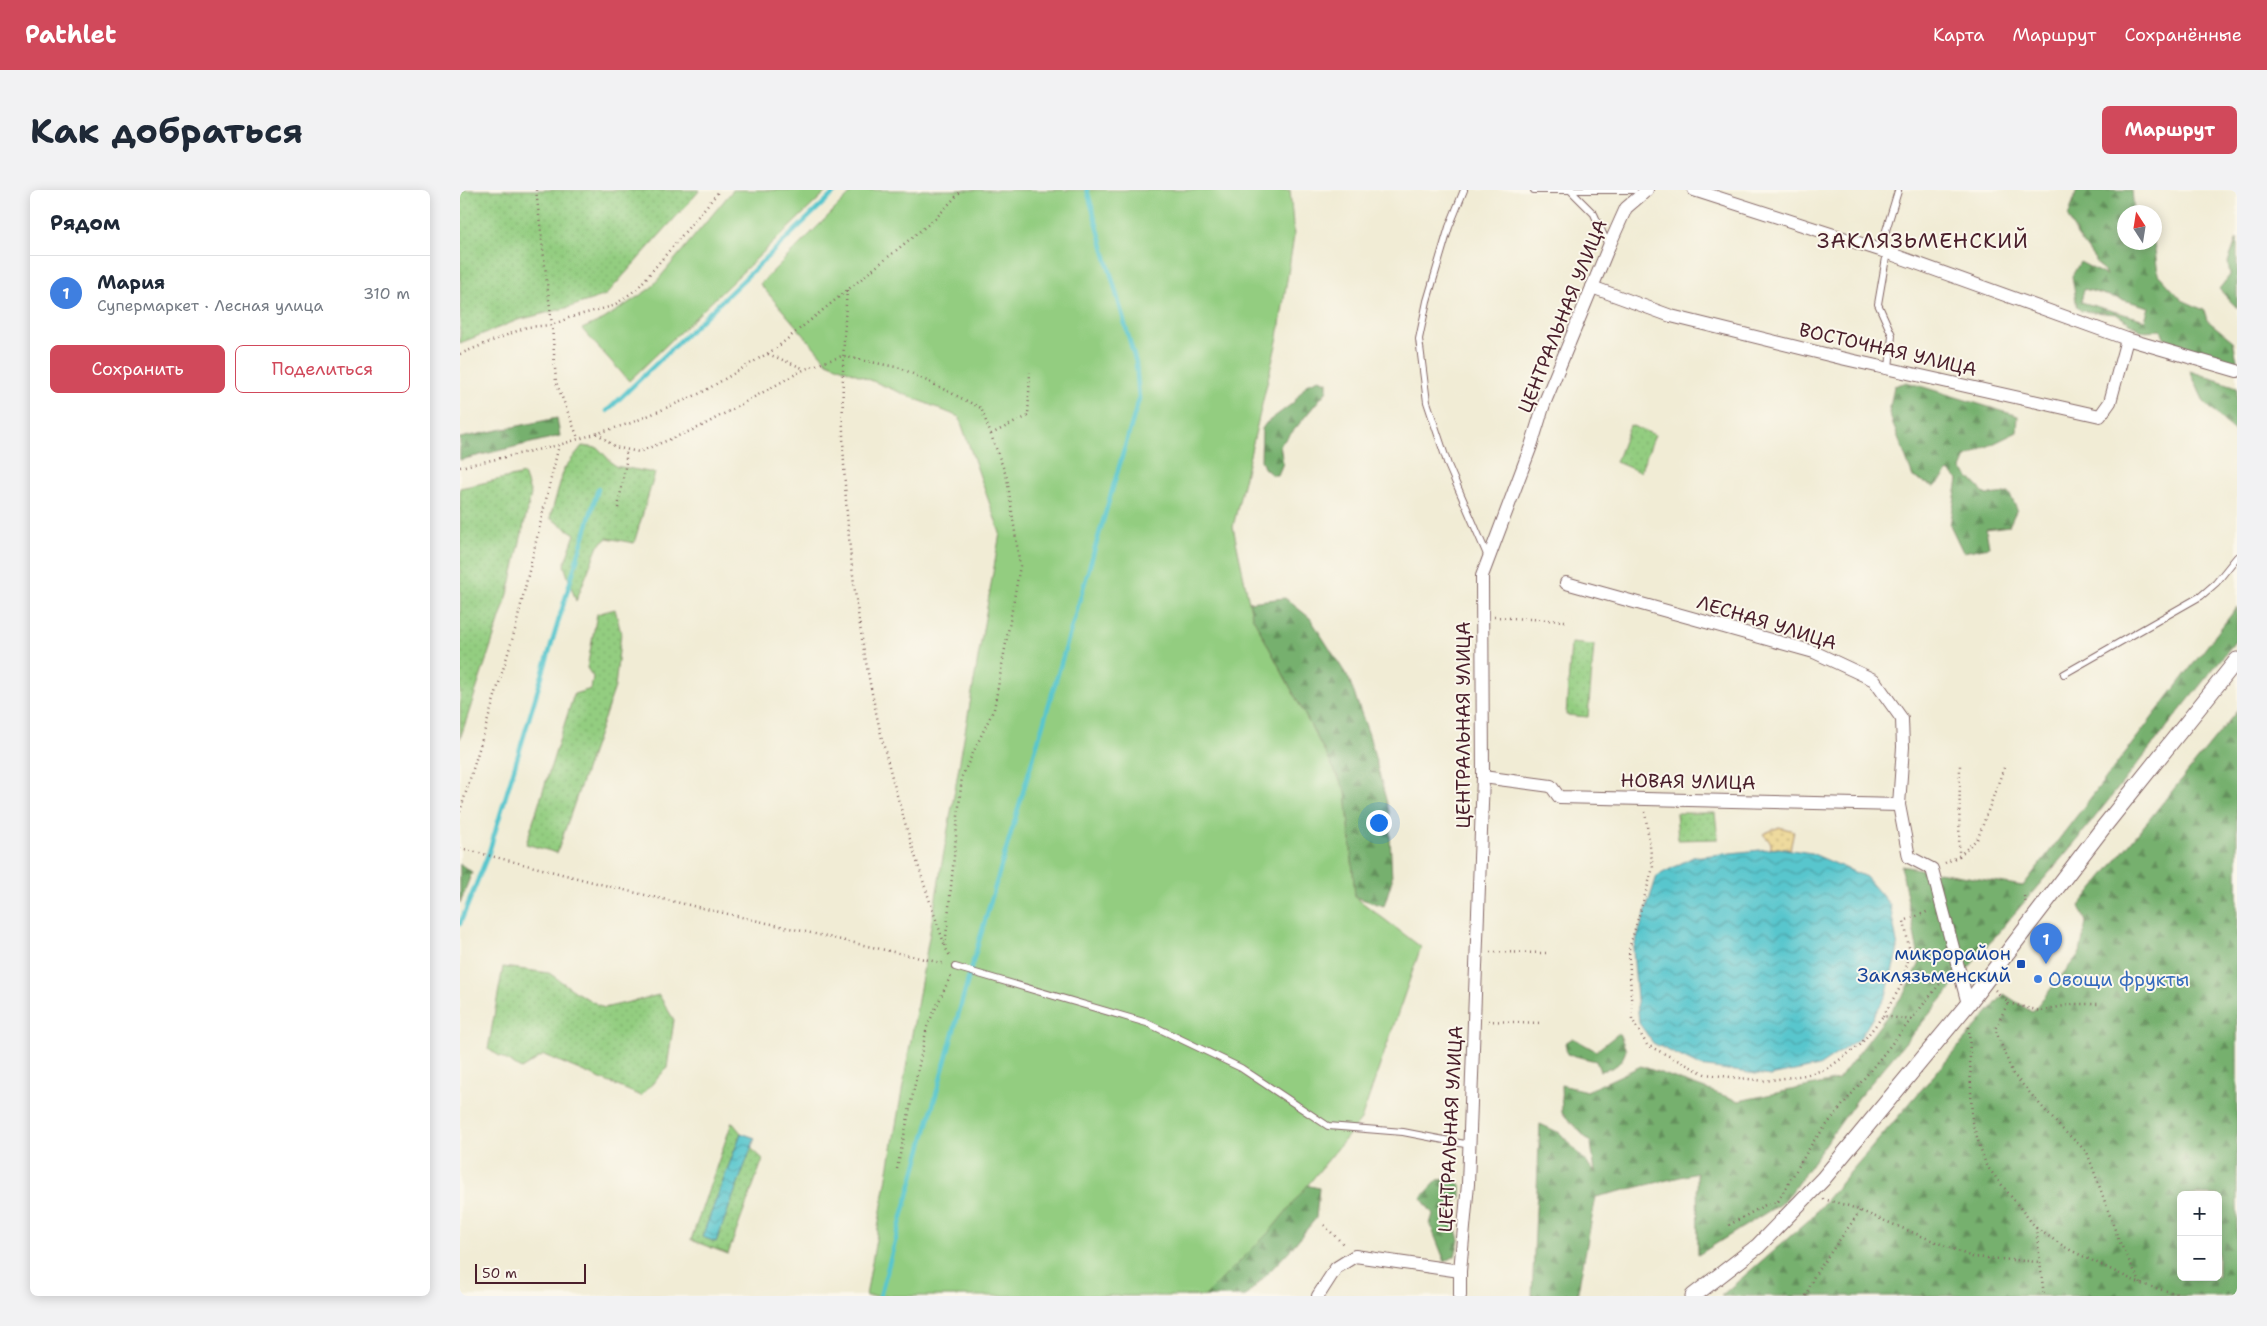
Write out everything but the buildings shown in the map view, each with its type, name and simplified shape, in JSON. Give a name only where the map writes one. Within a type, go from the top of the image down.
[{"type":"street","name":"ЦЕНТРАЛЬНАЯ УЛИЦА","points":[[1460,1296],[1460,1271],[1470,1145],[1482,777],[1482,576],[1531,446],[1544,404],[1609,246],[1626,208],[1647,190]]},
{"type":"street","points":[[1694,190],[1883,251],[2127,339],[2237,370]]},
{"type":"street","name":"ВОСТОЧНАЯ УЛИЦА","points":[[1592,287],[1671,316],[1889,369],[2100,416],[2110,402],[2127,339]]},
{"type":"street","name":"ЛЕСНАЯ УЛИЦА","points":[[1566,583],[1814,652],[1874,680],[1902,719],[1903,747],[1899,805],[1909,857],[1932,870]]},
{"type":"street","points":[[1693,1296],[1758,1246],[1808,1195],[1968,1004],[2102,829],[2237,660]]},
{"type":"street","name":"НОВАЯ УЛИЦА","points":[[1482,777],[1551,786],[1560,797],[1899,805]]},
{"type":"street","points":[[1932,870],[1968,1004]]},
{"type":"street","points":[[1318,1296],[1336,1268],[1355,1256],[1460,1271]]},
{"type":"lane","points":[[1464,190],[1449,226],[1427,301],[1419,339],[1427,402],[1448,465],[1488,558]]},
{"type":"lane","points":[[1534,190],[1634,190]]},
{"type":"lane","points":[[1572,191],[1594,214],[1609,246]]},
{"type":"lane","points":[[1889,369],[1892,335],[1878,304],[1883,251],[1898,191]]},
{"type":"lane","points":[[2064,674],[2201,596],[2216,583],[2237,557]]},
{"type":"lane","points":[[955,966],[1147,1023],[1241,1068],[1328,1126],[1403,1132],[1470,1145]]},
{"type":"path","points":[[536,190],[552,325],[556,382],[578,438]]},
{"type":"path","points":[[460,354],[527,327],[552,325],[570,317],[613,306],[637,289],[720,190]]},
{"type":"path","points":[[460,467],[559,445],[631,423],[701,393],[767,354],[936,218],[962,190]]},
{"type":"path","points":[[848,290],[842,356],[843,462],[853,576],[866,661],[885,750],[920,874],[945,947],[955,966]]},
{"type":"path","points":[[767,354],[806,369]]},
{"type":"path","points":[[596,433],[615,447],[639,452],[700,427],[806,369],[842,356],[901,368],[981,408],[1007,478],[1020,566],[994,709],[962,776],[945,947]]},
{"type":"path","points":[[991,434],[1028,416],[1030,372]]},
{"type":"path","points":[[460,812],[515,630],[559,445]]},
{"type":"path","points":[[618,508],[626,462],[626,450]]},
{"type":"path","points":[[1482,616],[1565,620]]},
{"type":"path","points":[[1959,856],[1960,763]]},
{"type":"path","points":[[1932,870],[1959,856],[1978,838],[2005,765]]},
{"type":"path","points":[[1644,799],[1648,848],[1653,868],[1629,949],[1632,1019],[1646,1045],[1704,1074],[1765,1081],[1805,1075],[1827,1069],[1860,1044],[1883,1016],[1901,986],[1910,953],[1904,921],[1942,907]]},
{"type":"path","points":[[460,848],[632,892],[955,966]]},
{"type":"path","points":[[1476,952],[1547,953]]},
{"type":"path","points":[[1778,1202],[1813,1142],[1957,962]]},
{"type":"path","points":[[897,1169],[927,1027],[955,966]]},
{"type":"path","points":[[1986,981],[2008,1003],[2040,1011],[2073,1004],[2101,1004]]},
{"type":"path","points":[[2008,1003],[1995,1029],[2013,1074],[2060,1127],[2087,1152],[2119,1241],[2141,1284]]},
{"type":"path","points":[[1968,1004],[1972,1122],[1986,1165],[2036,1228],[2068,1249],[2141,1284],[2185,1296]]},
{"type":"path","points":[[1883,1016],[1911,1020]]},
{"type":"path","points":[[1474,1020],[1542,1024]]},
{"type":"path","points":[[1729,1225],[1765,1204],[1808,1195],[1860,1211],[1972,1257],[2040,1262]]},
{"type":"path","points":[[1806,1296],[1814,1276],[1860,1211]]},
{"type":"path","points":[[1324,1225],[1355,1256]]},
{"type":"path","points":[[2036,1228],[2044,1296]]},
{"type":"green space","points":[[460,190],[700,190],[606,295],[570,307],[518,320],[460,343]]},
{"type":"green space","points":[[733,190],[828,190],[629,381],[582,329],[604,319],[651,288]]},
{"type":"green space","points":[[854,190],[1290,190],[1294,236],[1278,337],[1233,527],[1252,616],[1346,792],[1355,897],[1421,947],[1361,1120],[1270,1231],[1205,1296],[866,1296],[1000,533],[959,417],[827,362],[760,284]]},
{"type":"green space","points":[[2077,190],[2132,190],[2133,205],[2117,205],[2117,250],[2155,250],[2158,274],[2182,300],[2204,310],[2207,320],[2233,341],[2237,361],[2228,364],[2164,338],[2161,330],[2142,331],[2116,314],[2081,311],[2077,307],[2072,276],[2080,262],[2107,276],[2077,235],[2068,217]],"holes":[[[2084,289],[2149,307],[2145,320],[2081,302]]]},
{"type":"green space","points":[[2237,238],[2237,308],[2219,289],[2230,275],[2228,262]]},
{"type":"green space","points":[[2190,371],[2237,387],[2237,434],[2204,402]]},
{"type":"green space","points":[[1319,379],[1327,382],[1327,391],[1280,445],[1283,463],[1278,475],[1272,475],[1264,468],[1261,460],[1262,429],[1266,423],[1293,403],[1307,384]]},
{"type":"green space","points":[[1907,382],[2018,416],[2017,432],[1966,457],[1961,469],[1986,495],[2009,493],[2017,509],[2009,526],[1986,529],[1989,547],[1963,552],[1950,525],[1958,480],[1949,471],[1934,487],[1913,477],[1889,413],[1894,386]]},
{"type":"green space","points":[[557,418],[560,436],[460,460],[460,438]]},
{"type":"green space","points":[[1630,425],[1655,435],[1640,472],[1616,462]]},
{"type":"green space","points":[[582,446],[598,448],[615,466],[655,473],[634,543],[607,538],[598,546],[576,601],[564,565],[575,534],[550,518],[564,469]]},
{"type":"green space","points":[[524,474],[531,494],[508,594],[460,739],[460,488]]},
{"type":"green space","points":[[1285,598],[1310,618],[1349,679],[1369,735],[1389,811],[1392,880],[1384,906],[1355,897],[1346,792],[1252,616],[1249,602]]},
{"type":"green space","points":[[2237,607],[2237,639],[2076,841],[1859,1097],[1785,1201],[1698,1255],[1697,1173],[1596,1197],[1577,1296],[1532,1296],[1540,1124],[1560,1133],[1595,1172],[1591,1143],[1562,1113],[1561,1085],[1587,1091],[1641,1066],[1739,1101],[1838,1080],[1906,991],[1920,963],[1901,866],[2023,886]]},
{"type":"green space","points":[[615,609],[621,633],[615,687],[557,853],[526,844],[574,694],[591,689],[593,677],[587,668],[597,614]]},
{"type":"green space","points":[[1571,643],[1594,645],[1588,717],[1566,715]]},
{"type":"green space","points":[[2237,711],[2237,1296],[1721,1296],[1809,1220],[2004,994],[2032,1012],[2080,953],[2086,922],[2079,906]]},
{"type":"green space","points":[[1676,813],[1715,813],[1718,839],[1678,840]]},
{"type":"green space","points":[[460,864],[472,872],[460,903]]},
{"type":"green space","points":[[503,967],[549,973],[579,994],[604,1008],[659,995],[674,1020],[667,1068],[641,1096],[544,1055],[521,1069],[488,1049]]},
{"type":"green space","points":[[1619,1033],[1626,1050],[1620,1062],[1609,1069],[1600,1071],[1596,1061],[1567,1054],[1565,1043],[1573,1038],[1596,1051]]},
{"type":"green space","points":[[732,1122],[741,1133],[702,1237],[716,1242],[751,1148],[763,1159],[728,1254],[691,1240]]},
{"type":"green space","points":[[1454,1178],[1461,1185],[1461,1197],[1450,1207],[1459,1240],[1455,1256],[1445,1262],[1430,1224],[1433,1214],[1421,1198],[1438,1180]]},
{"type":"green space","points":[[1297,1183],[1319,1188],[1316,1218],[1290,1250],[1246,1296],[1185,1296]]},
{"type":"sand","points":[[1779,827],[1794,831],[1790,850],[1771,849],[1771,843],[1763,834]]},
{"type":"water","points":[[1779,848],[1811,853],[1866,877],[1890,905],[1898,948],[1886,996],[1860,1038],[1819,1066],[1770,1076],[1700,1066],[1653,1043],[1639,1023],[1633,950],[1657,876],[1693,857]]},
{"type":"water","points":[[741,1133],[755,1138],[716,1242],[702,1237]]},
{"type":"waterway","points":[[607,411],[837,190]]},
{"type":"waterway","points":[[880,1296],[974,958],[1139,399],[1136,363],[1087,190]]},
{"type":"waterway","points":[[460,924],[489,852],[598,489]]},
{"type":"place","name":"микрорайон Заклязьменский","points":[[2021,964]]},
{"type":"place","name":"Мария","points":[[2046,964]]},
{"type":"place","name":"Овощи фрукты","points":[[2038,979]]},
{"type":"district","name":"ЗАКЛЯЗЬМЕНСКИЙ","points":[[1923,241]]}]
